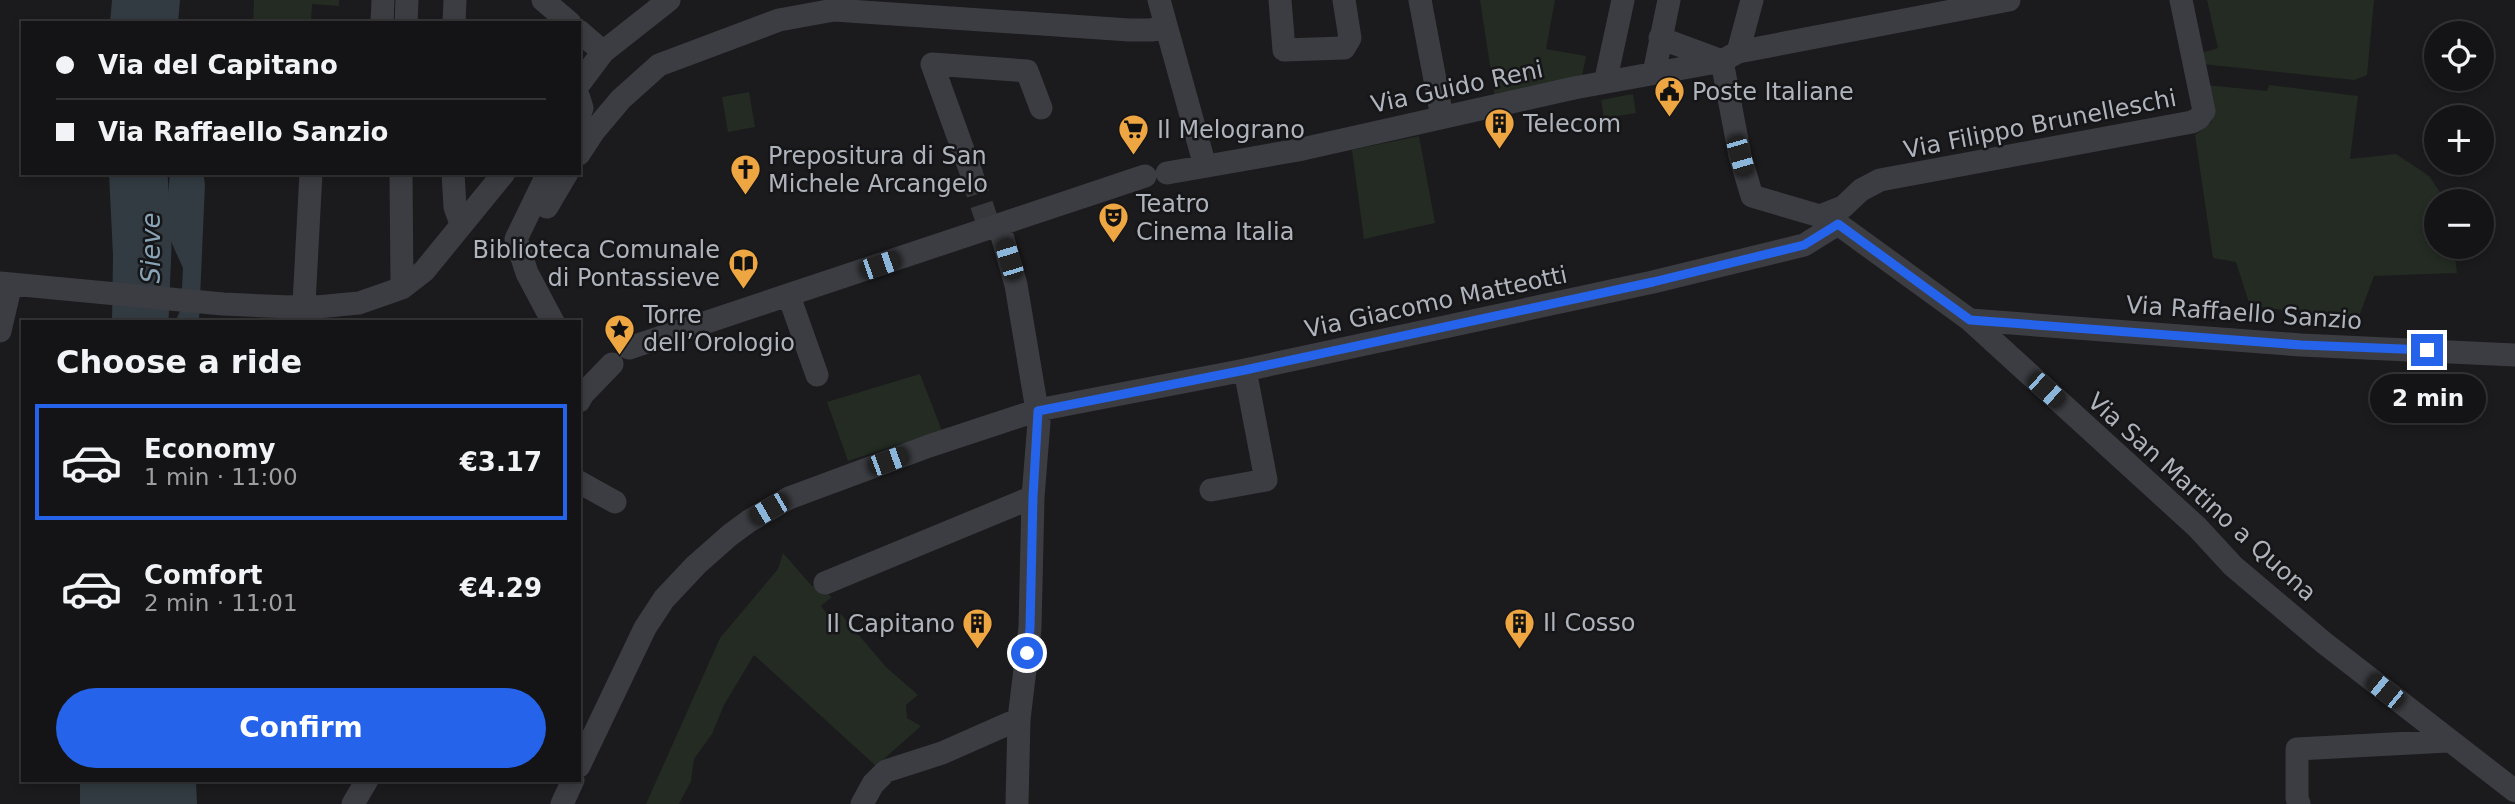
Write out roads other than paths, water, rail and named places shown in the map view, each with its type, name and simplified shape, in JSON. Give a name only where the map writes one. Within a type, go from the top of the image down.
[{"type":"street","points":[[382,21],[383,0]]},
{"type":"street","points":[[407,0],[407,21]]},
{"type":"street","points":[[454,21],[455,0]]},
{"type":"street","points":[[543,0],[567,21]]},
{"type":"street","points":[[581,81],[603,52],[670,0]]},
{"type":"street","points":[[1280,0],[1284,50],[1344,48],[1350,38],[1344,0]]},
{"type":"street","points":[[1420,0],[1441,117]]},
{"type":"street","points":[[1608,81],[1607,74],[1623,0]]},
{"type":"street","points":[[1654,73],[1669,0]]},
{"type":"street","points":[[1660,38],[1730,56],[1752,0]]},
{"type":"street","name":"Via Guido Reni","points":[[629,348],[789,296],[991,224],[1156,175],[1298,150],[1608,81],[2009,0]]},
{"type":"street","name":"Via Filippo Brunelleschi","points":[[1829,220],[1861,190],[1880,180],[2192,122],[2199,118],[2204,111],[2181,0]]},
{"type":"street","points":[[581,151],[621,99],[659,65],[779,20],[834,5],[1129,30],[1153,30],[1162,11]]},
{"type":"street","points":[[1162,11],[1205,166]]},
{"type":"street","points":[[581,33],[603,52]]},
{"type":"street","name":"Via San Martino a Quona","points":[[1730,56],[1740,156],[1752,196],[1829,220],[1970,320],[2197,527],[2233,566],[2448,741],[2515,792]]},
{"type":"street","points":[[971,172],[932,64],[1027,71],[1041,108]]},
{"type":"street","points":[[303,312],[311,175]]},
{"type":"street","points":[[401,175],[402,288]]},
{"type":"street","points":[[453,175],[455,207],[461,224]]},
{"type":"street","points":[[0,331],[14,285],[303,312],[359,303],[402,288],[424,271],[502,175]]},
{"type":"street","points":[[547,175],[516,239],[527,273],[549,313]]},
{"type":"street","points":[[549,313],[545,292],[534,266],[531,239],[566,175]]},
{"type":"street","name":"Via Giacomo Matteotti","points":[[581,762],[645,628],[664,599],[696,565],[730,535],[748,521],[789,498],[929,446],[1038,411],[1245,370],[1653,282],[1779,252],[1804,245],[1829,220]]},
{"type":"street","points":[[991,224],[1017,285],[1038,411],[1030,628],[1019,719],[1017,804]]},
{"type":"street","points":[[789,296],[817,375]]},
{"type":"street","name":"Via Raffaello Sanzio","points":[[1970,320],[2301,345],[2515,355]]},
{"type":"street","points":[[581,393],[612,364]]},
{"type":"street","points":[[1211,490],[1266,480],[1245,370]]},
{"type":"street","points":[[581,483],[615,502]]},
{"type":"street","points":[[825,583],[1033,497]]},
{"type":"street","points":[[862,804],[873,784],[886,771],[942,753],[1019,719]]},
{"type":"street","points":[[2300,804],[2297,798],[2297,749],[2448,741]]},
{"type":"street","points":[[353,804],[365,782]]},
{"type":"street","points":[[562,804],[572,782]]},
{"type":"waterway","name":"Sieve","points":[[151,175],[155,248],[152,320]]},
{"type":"tunnel","points":[[971,172],[986,218]]},
{"type":"place","name":"Poste Italiane","points":[[1669,119]]},
{"type":"place","name":"Telecom","points":[[1500,151]]},
{"type":"place","name":"Il Melograno","points":[[1134,157]]},
{"type":"place","name":"Prepositura di San Michele Arcangelo","points":[[745,197]]},
{"type":"place","name":"Teatro Cinema Italia","points":[[1113,245]]},
{"type":"place","name":"Biblioteca Comunale di Pontassieve","points":[[743,291]]},
{"type":"place","name":"Torre dell’Orologio","points":[[620,356]]},
{"type":"place","name":"Il Cosso","points":[[1520,650]]},
{"type":"place","name":"Il Capitano","points":[[978,651]]}]
